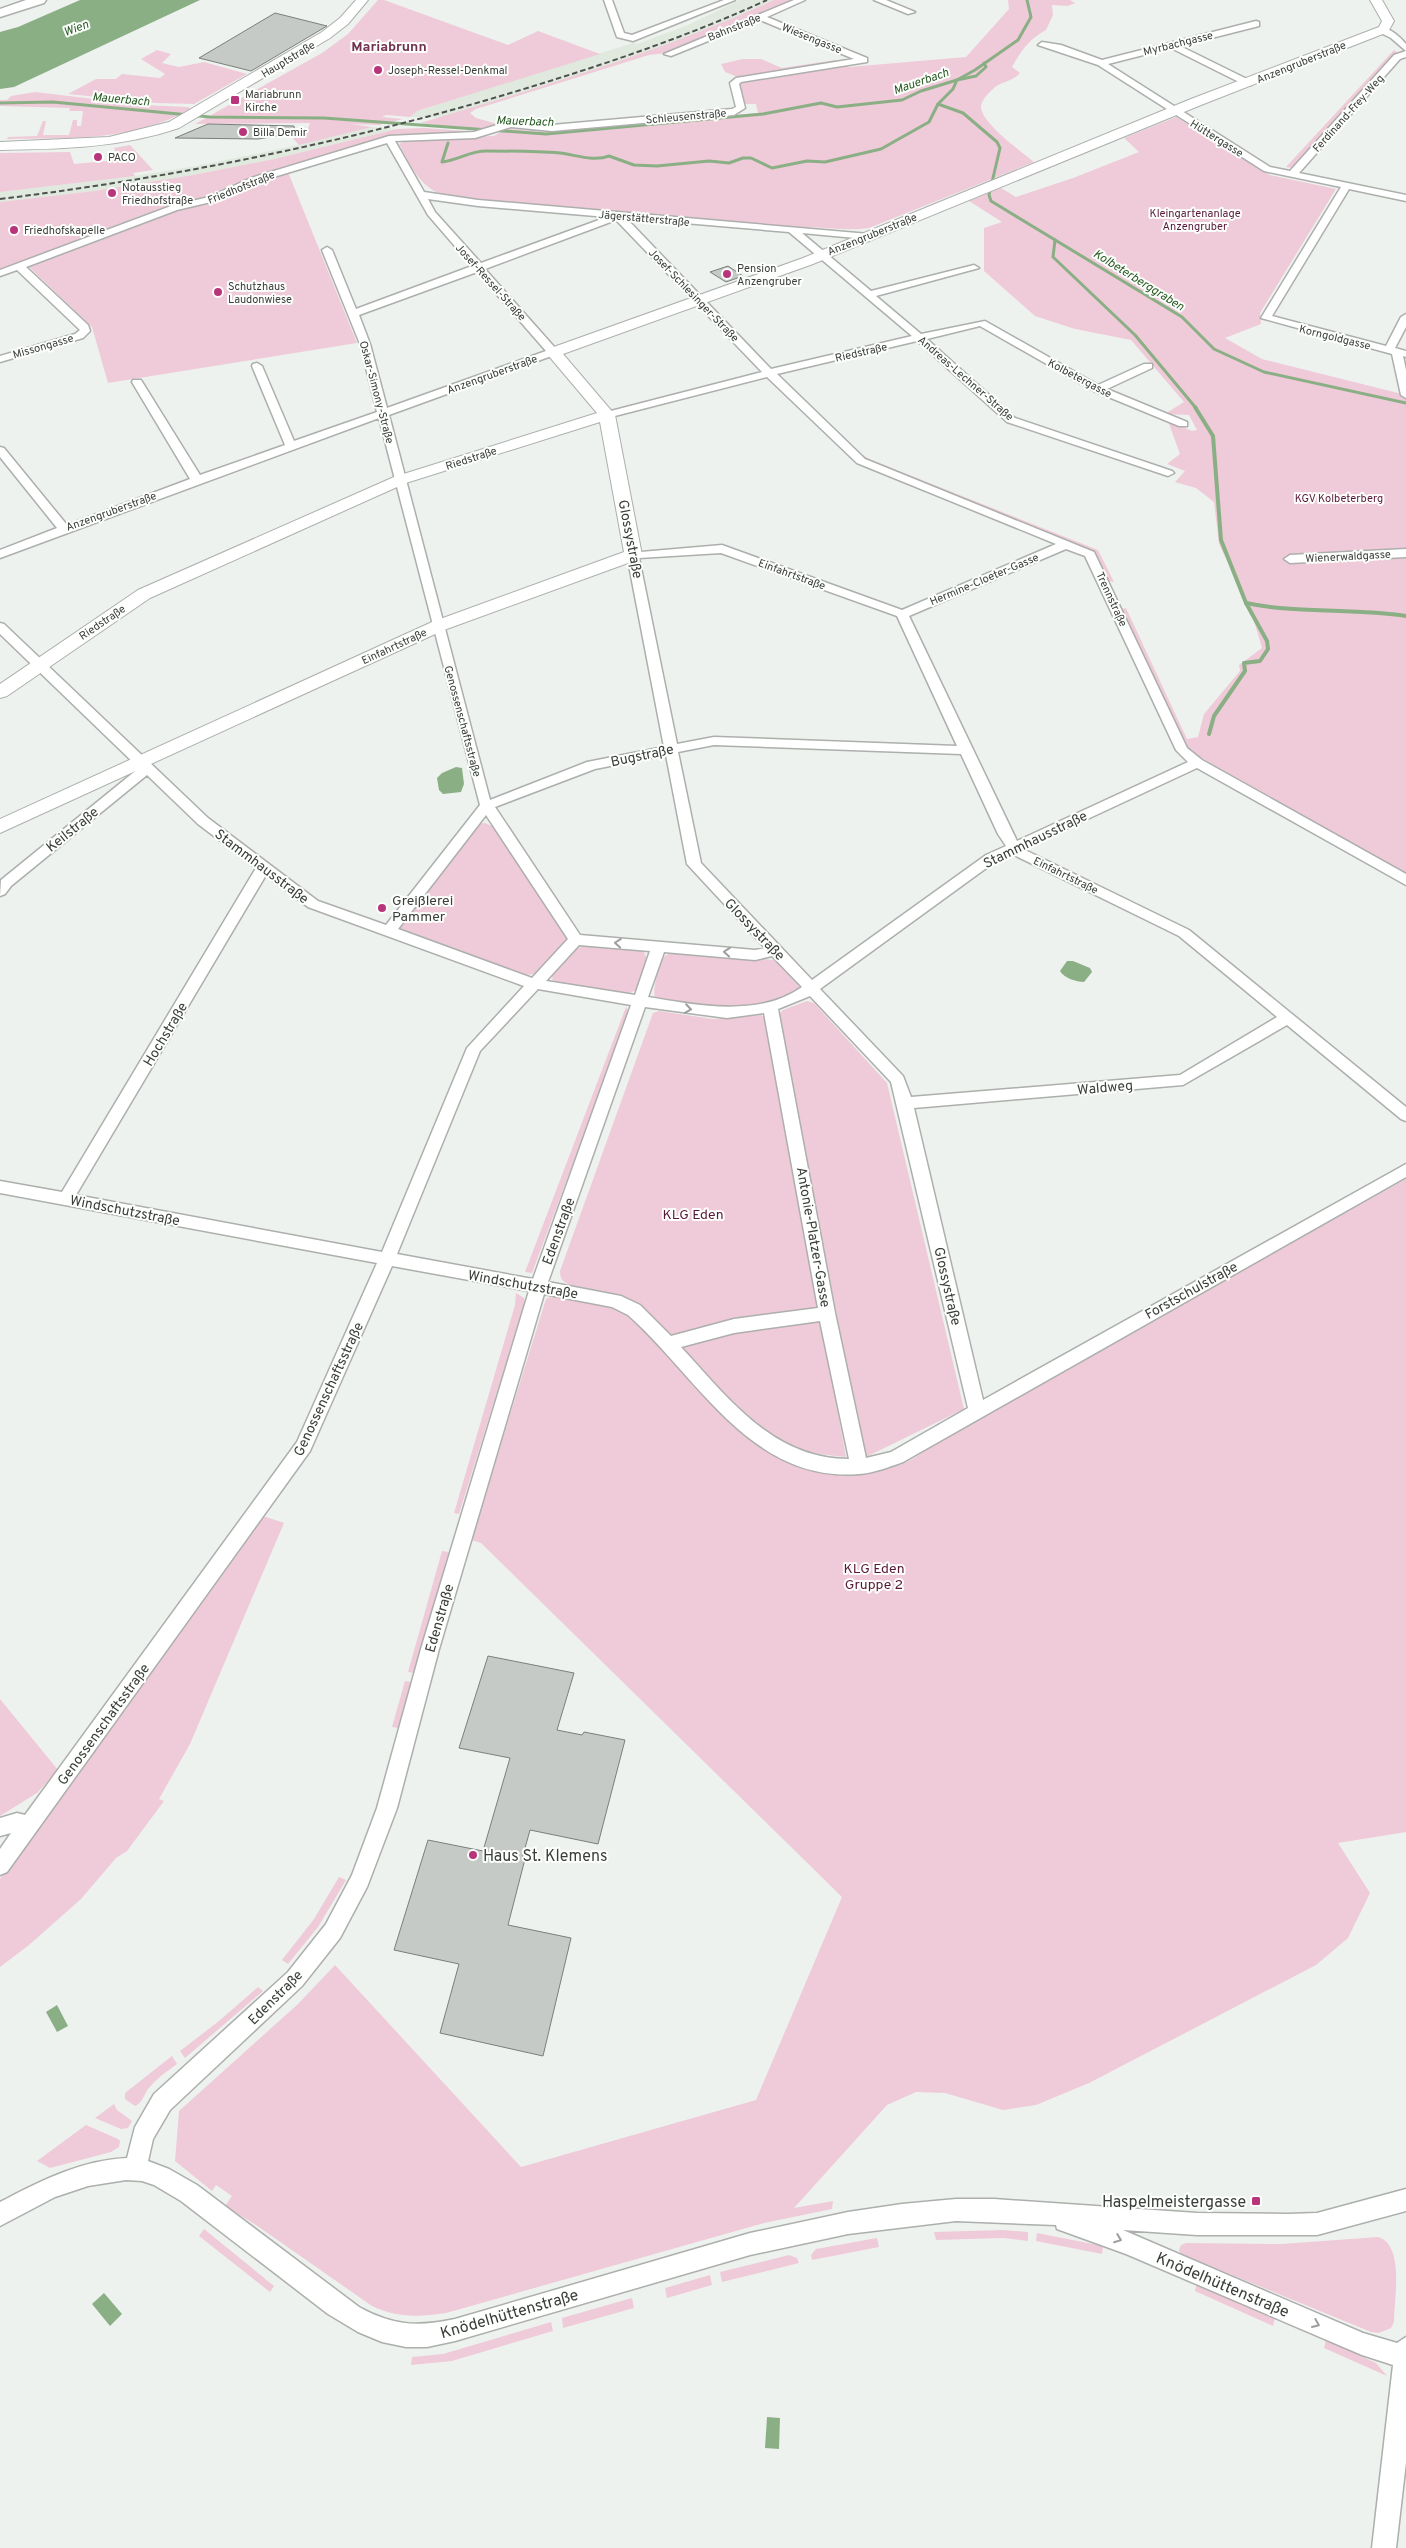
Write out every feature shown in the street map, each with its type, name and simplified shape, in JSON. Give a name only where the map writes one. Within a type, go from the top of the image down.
[{"type":"main road","points":[[0,13],[39,0]]},
{"type":"street","name":"Hauptstraße","points":[[0,146],[109,142],[148,134],[185,120],[326,35],[344,21],[362,0]]},
{"type":"street","points":[[608,0],[620,35],[626,38],[638,38],[731,0]]},
{"type":"street","name":"Bahnstraße","points":[[668,54],[801,0]]},
{"type":"street","points":[[878,0],[911,12]]},
{"type":"street","points":[[1376,0],[1388,23],[1382,30],[1394,36],[1406,49]]},
{"type":"street","name":"Wiesengasse","points":[[760,17],[864,60]]},
{"type":"street","name":"Myrbachgasse","points":[[1101,63],[1256,24]]},
{"type":"street","name":"Anzengruberstraße","points":[[0,554],[197,480],[821,255],[1382,30]]},
{"type":"street","name":"Hüttergasse","points":[[1042,45],[1061,48],[1101,63],[1267,169],[1406,198]]},
{"type":"street","points":[[1172,45],[1248,83]]},
{"type":"street","name":"Ferdinand-Frey-Weg","points":[[1292,175],[1397,58],[1406,54]]},
{"type":"street","name":"Schleusenstraße","points":[[393,138],[483,133],[510,124],[552,128],[737,111],[741,108],[734,83],[739,80],[864,60]]},
{"type":"street","name":"Josef-Ressel-Straße","points":[[393,138],[431,213],[607,415]]},
{"type":"street","name":"Friedhofstraße","points":[[0,273],[174,208],[212,199],[254,180],[393,138]]},
{"type":"street","name":"Korngoldgasse","points":[[1346,186],[1266,318],[1398,352]]},
{"type":"street","name":"Jägerstätterstraße","points":[[422,195],[478,203],[618,216],[866,236]]},
{"type":"street","points":[[353,314],[618,216]]},
{"type":"street","name":"Josef-Schlesinger-Straße","points":[[618,216],[769,373]]},
{"type":"street","name":"Andreas-Lechner-Straße","points":[[793,231],[920,338],[1011,420],[1168,473]]},
{"type":"street","name":"Oskar-Simony-Straße","points":[[327,250],[365,344],[400,480]]},
{"type":"street","name":"Missongasse","points":[[0,359],[79,336],[85,331],[84,327],[19,266]]},
{"type":"street","points":[[869,295],[974,268]]},
{"type":"street","points":[[1406,317],[1398,352],[1406,395]]},
{"type":"street","name":"Riedstraße","points":[[0,692],[144,594],[400,480],[607,415],[769,373],[982,323]]},
{"type":"street","name":"Kolbetergasse","points":[[982,323],[1098,389],[1183,424]]},
{"type":"street","points":[[257,366],[291,446]]},
{"type":"street","points":[[1098,389],[1148,366]]},
{"type":"street","name":"Trennstraße","points":[[769,373],[861,462],[1090,554],[1182,750],[1197,763],[1406,880]]},
{"type":"street","points":[[137,382],[197,480]]},
{"type":"street","name":"Glossystraße","points":[[607,415],[694,864],[895,1076],[905,1103],[977,1410]]},
{"type":"street","points":[[0,450],[64,529]]},
{"type":"street","name":"Genossenschaftsstraße","points":[[0,1865],[298,1455],[313,1428],[387,1260],[474,1048],[576,940],[486,806],[400,480]]},
{"type":"street","name":"Hermine-Cloeter-Gasse","points":[[902,614],[1066,544]]},
{"type":"street","name":"Einfahrtstraße","points":[[0,827],[143,766],[438,626],[633,554],[722,549],[902,614],[965,750],[1014,847],[1023,855],[1184,933],[1406,1114]]},
{"type":"street","name":"Wienerwaldgasse","points":[[1290,559],[1406,553]]},
{"type":"street","name":"Stammhausstraße","points":[[0,627],[143,766],[203,820],[263,868],[313,904],[535,984],[640,1002],[719,1012],[770,1006],[793,999],[813,988],[980,864],[1197,763]]},
{"type":"street","name":"Bugstraße","points":[[486,806],[592,765],[716,740],[965,750]]},
{"type":"street","name":"Keilstraße","points":[[0,891],[6,883],[143,766]]},
{"type":"street","points":[[388,932],[486,806]]},
{"type":"street","name":"Hochstraße","points":[[66,1199],[263,868]]},
{"type":"street","points":[[576,940],[755,955],[775,950]]},
{"type":"street","name":"Edenstraße","points":[[135,2169],[143,2135],[162,2102],[295,1979],[333,1930],[352,1897],[369,1858],[386,1808],[463,1536],[538,1288],[659,947]]},
{"type":"street","name":"Antonie-Platzer-Gasse","points":[[770,1006],[827,1313],[860,1467]]},
{"type":"street","name":"Waldweg","points":[[905,1103],[1183,1080],[1287,1018]]},
{"type":"street","name":"Forstschulstraße","points":[[977,1410],[1406,1170]]},
{"type":"street","name":"Windschutzstraße","points":[[0,1187],[538,1288],[603,1297],[621,1303],[639,1314],[736,1419],[758,1437],[782,1450],[811,1461],[838,1467],[860,1467],[879,1464],[897,1456],[977,1410]]},
{"type":"street","points":[[668,1344],[734,1326],[827,1313]]},
{"type":"street","points":[[0,1827],[17,1822],[29,1825]]},
{"type":"street","name":"Knödelhüttenstraße","points":[[0,2215],[22,2201],[64,2183],[105,2172],[135,2169],[158,2175],[200,2202],[327,2298],[364,2323],[394,2334],[414,2336],[455,2330],[750,2244],[839,2225],[902,2215],[956,2210],[1039,2212],[1196,2224],[1288,2225],[1317,2224],[1406,2200]]},
{"type":"street","name":"Knödelhüttenstraße","points":[[1039,2212],[1128,2243],[1362,2344],[1406,2357]]},
{"type":"street","points":[[1384,2548],[1406,2348]]},
{"type":"shaded area","points":[[740,0],[774,0],[698,34],[595,71],[439,118],[410,117],[417,111],[633,43],[637,44],[688,25]]},
{"type":"shaded area","points":[[372,127],[397,129],[274,159],[193,175],[94,191],[0,202],[0,192],[135,176],[196,166]]},
{"type":"green space","points":[[378,0],[384,0],[508,45],[538,31],[600,54],[417,111],[410,117],[386,115],[382,117],[403,119],[379,125],[350,124],[372,127],[299,145],[289,134],[307,131],[310,123],[195,124],[322,53],[348,34]]},
{"type":"green space","points":[[774,0],[795,0],[666,53],[649,55],[476,109],[470,113],[476,118],[501,125],[487,130],[420,123],[644,53]]},
{"type":"green space","points":[[1008,0],[1070,0],[1075,3],[1068,6],[1052,5],[1053,15],[1046,30],[1026,46],[1012,67],[1020,73],[994,88],[981,104],[983,114],[995,129],[1034,162],[869,228],[791,228],[505,204],[444,195],[428,187],[422,181],[412,168],[399,144],[409,139],[494,136],[505,129],[554,130],[758,113],[756,104],[745,104],[738,77],[725,72],[721,64],[743,59],[761,59],[782,68],[836,60],[849,67],[966,57],[1009,9]]},
{"type":"green space","points":[[157,50],[171,54],[162,63],[179,67],[204,62],[247,74],[194,104],[156,103],[68,94],[96,79],[116,79],[122,74],[160,78],[165,74],[141,59]]},
{"type":"green space","points":[[1394,50],[1398,53],[1292,168],[1286,167]]},
{"type":"green space","points":[[35,92],[144,105],[188,107],[191,109],[147,127],[102,136],[7,139],[8,137],[37,136],[43,121],[46,121],[43,135],[69,135],[73,120],[77,120],[77,126],[81,126],[83,111],[69,111],[70,108],[0,106],[0,100],[7,100],[11,96]]},
{"type":"green space","points":[[1176,117],[1270,175],[1336,189],[1260,313],[1261,324],[1225,338],[1262,359],[1406,395],[1406,875],[1188,750],[1122,609],[1126,608],[1187,739],[1198,737],[1204,714],[1240,671],[1239,665],[1262,648],[1251,611],[1219,544],[1214,502],[1196,488],[1175,482],[1185,471],[1167,464],[1180,454],[1168,421],[1192,431],[1197,430],[1189,415],[1165,414],[1184,402],[1131,340],[1075,329],[1035,316],[984,271],[984,228],[1002,222],[969,201],[1001,188],[1016,197],[1073,178],[1139,152],[1124,138]]},
{"type":"green space","points":[[424,128],[478,132],[392,136],[204,199],[169,205],[0,269],[0,202],[94,191],[193,175],[274,159],[397,129]]},
{"type":"green space","points":[[130,145],[153,170],[133,173],[135,176],[0,192],[0,153],[70,152],[74,164],[118,160],[114,148]]},
{"type":"green space","points":[[288,172],[357,343],[108,383],[92,327],[28,266],[174,211],[209,204],[254,184]]},
{"type":"green space","points":[[863,455],[1098,550],[1114,582],[1109,581],[1093,551],[866,461],[861,457]]},
{"type":"green space","points":[[485,823],[494,827],[566,936],[566,941],[537,974],[524,975],[399,929],[398,925],[478,824]]},
{"type":"green space","points":[[583,946],[636,949],[644,952],[648,962],[636,990],[626,995],[553,982],[552,976],[576,949]]},
{"type":"green space","points":[[675,952],[775,960],[800,987],[786,997],[775,1001],[739,1007],[713,1008],[663,1001],[655,997],[654,994],[656,977],[664,957]]},
{"type":"green space","points":[[807,1001],[814,1003],[887,1083],[964,1409],[864,1458],[779,1014],[783,1010]]},
{"type":"green space","points":[[626,1007],[629,1013],[532,1273],[525,1272]]},
{"type":"green space","name":"KLG Eden","points":[[659,1011],[713,1019],[761,1015],[765,1018],[819,1309],[672,1338],[649,1315],[627,1301],[602,1292],[570,1285],[561,1278],[560,1271],[653,1013]]},
{"type":"green space","name":"KLG Eden Gruppe 2","points":[[1406,1179],[1406,1832],[1338,1843],[1370,1893],[1348,1938],[1316,1965],[1089,2083],[1036,2105],[1003,2110],[945,2093],[916,2092],[887,2105],[794,2208],[833,2201],[832,2209],[764,2223],[446,2313],[408,2316],[390,2313],[372,2306],[256,2225],[225,2206],[232,2196],[216,2185],[212,2191],[175,2161],[179,2111],[298,2004],[335,1965],[521,2167],[756,2100],[842,1897],[481,1543],[471,1540],[546,1299],[555,1296],[566,1296],[612,1306],[631,1314],[648,1330],[704,1396],[751,1438],[776,1455],[803,1467],[832,1473],[863,1473],[896,1466],[908,1461],[1006,1400]]},
{"type":"green space","points":[[516,1293],[524,1298],[525,1302],[459,1514],[454,1513],[515,1305]]},
{"type":"green space","points":[[821,1320],[846,1457],[803,1450],[772,1438],[763,1432],[730,1404],[681,1347],[746,1329]]},
{"type":"green space","points":[[263,1516],[284,1523],[190,1744],[159,1799],[164,1801],[127,1851],[116,1858],[81,1899],[29,1945],[0,1967],[0,1879]]},
{"type":"green space","points":[[442,1551],[449,1552],[414,1673],[408,1672]]},
{"type":"green space","points":[[405,1681],[411,1682],[398,1728],[392,1727]]},
{"type":"green space","points":[[0,1699],[58,1770],[37,1793],[0,1816]]},
{"type":"green space","points":[[339,1877],[346,1880],[318,1927],[288,1964],[282,1960],[314,1919]]},
{"type":"green space","points":[[258,1987],[263,1991],[185,2058],[180,2051],[219,2021]]},
{"type":"green space","points":[[172,2056],[177,2064],[151,2085],[139,2103],[135,2106],[125,2099],[125,2093]]},
{"type":"green space","points":[[114,2104],[117,2110],[132,2121],[128,2128],[121,2129],[95,2118]]},
{"type":"green space","points":[[86,2125],[118,2139],[120,2141],[119,2147],[111,2152],[50,2168],[37,2161]]},
{"type":"green space","points":[[204,2229],[274,2286],[270,2292],[199,2236]]},
{"type":"green space","points":[[1003,2230],[1028,2232],[1028,2241],[1003,2238],[936,2240],[934,2232]]},
{"type":"green space","points":[[1037,2233],[1103,2246],[1102,2254],[1036,2241]]},
{"type":"green space","points":[[1378,2237],[1386,2242],[1392,2250],[1396,2274],[1394,2322],[1391,2328],[1379,2333],[1371,2332],[1181,2254],[1179,2250],[1181,2245],[1186,2243],[1281,2244]]},
{"type":"green space","points":[[877,2238],[879,2247],[812,2260],[811,2255],[816,2249]]},
{"type":"green space","points":[[789,2255],[797,2258],[799,2263],[722,2282],[720,2272]]},
{"type":"green space","points":[[710,2275],[712,2285],[667,2298],[665,2288]]},
{"type":"green space","points":[[1197,2283],[1275,2318],[1273,2326],[1195,2291]]},
{"type":"green space","points":[[632,2298],[634,2308],[563,2328],[562,2318]]},
{"type":"green space","points":[[551,2322],[553,2331],[452,2361],[411,2365],[412,2357],[443,2354]]},
{"type":"green space","points":[[1326,2340],[1376,2363],[1387,2376],[1324,2348]]},
{"type":"water","name":"Wien","points":[[80,0],[200,0],[14,87],[0,89],[0,32],[18,27]]},
{"type":"water","points":[[456,767],[462,768],[464,784],[461,792],[443,794],[439,790],[437,778],[442,773]]},
{"type":"water","points":[[1067,961],[1073,961],[1090,968],[1092,972],[1084,982],[1070,979],[1060,971]]},
{"type":"water","points":[[57,2005],[68,2026],[57,2032],[46,2012]]},
{"type":"water","points":[[104,2293],[122,2314],[110,2326],[92,2304]]},
{"type":"water","points":[[767,2417],[780,2418],[779,2449],[765,2448]]},
{"type":"building","points":[[275,13],[327,26],[251,71],[199,58]]},
{"type":"building","name":"Billa Demir","points":[[208,124],[294,126],[295,133],[258,139],[175,138]]},
{"type":"building","name":"Pension Anzengruber","points":[[728,266],[743,276],[726,282],[710,272]]},
{"type":"building","name":"Haus St. Klemens","points":[[488,1656],[574,1673],[557,1730],[582,1735],[584,1732],[625,1740],[598,1844],[530,1830],[522,1859],[525,1859],[508,1925],[571,1938],[543,2056],[440,2033],[459,1964],[394,1950],[428,1840],[483,1851],[510,1758],[459,1748]]},
{"type":"waterway","name":"Mauerbach","points":[[984,64],[1018,40],[1031,17],[1027,0]]},
{"type":"waterway","name":"Mauerbach","points":[[957,80],[984,64]]},
{"type":"waterway","points":[[957,80],[976,76],[986,67],[984,64]]},
{"type":"waterway","name":"Mauerbach","points":[[0,103],[53,102],[210,117],[324,118],[546,134],[763,114],[821,103],[837,107],[902,100],[921,91],[957,80]]},
{"type":"waterway","points":[[938,104],[953,89],[957,80]]},
{"type":"waterway","points":[[448,143],[442,162],[475,152],[523,151],[551,152],[591,158],[609,156],[634,165],[657,166],[709,161],[729,163],[743,158],[751,158],[772,168],[807,161],[825,162],[881,149],[929,122],[938,104]]},
{"type":"waterway","name":"Kolbeterberggraben","points":[[938,104],[963,113],[997,142],[1000,148],[989,195],[991,201],[1182,317],[1214,349],[1264,372],[1406,403]]},
{"type":"waterway","points":[[1055,240],[1053,257],[1135,335],[1196,408]]},
{"type":"waterway","points":[[1195,407],[1213,436],[1221,540],[1246,603]]},
{"type":"waterway","points":[[1209,734],[1214,716],[1245,671],[1244,663],[1260,661],[1268,649],[1267,641],[1246,603]]},
{"type":"waterway","points":[[1246,603],[1286,609],[1366,612],[1406,616]]},
{"type":"railway","points":[[0,199],[128,181],[254,158],[442,113],[604,63],[703,28],[767,0]]},
{"type":"place","name":"Joseph-Ressel-Denkmal","points":[[378,70]]},
{"type":"place","name":"Mariabrunn Kirche","points":[[235,100]]},
{"type":"place","name":"Billa Demir","points":[[243,132]]},
{"type":"place","name":"PACO","points":[[98,157]]},
{"type":"place","name":"Notausstieg Friedhofstraße","points":[[112,193]]},
{"type":"place","name":"Friedhofskapelle","points":[[14,230]]},
{"type":"place","name":"Pension Anzengruber","points":[[727,274]]},
{"type":"place","name":"Schutzhaus Laudonwiese","points":[[218,292]]},
{"type":"place","name":"Greißlerei Pammer","points":[[382,908]]},
{"type":"place","name":"Haus St. Klemens","points":[[473,1855]]},
{"type":"place","name":"Haspelmeistergasse","points":[[1256,2201]]},
{"type":"district","name":"Mariabrunn","points":[[389,46]]},
{"type":"park label","name":"Kleingartenanlage Anzengruber","points":[[1195,219]]},
{"type":"park label","name":"KGV Kolbeterberg","points":[[1339,498]]}]
